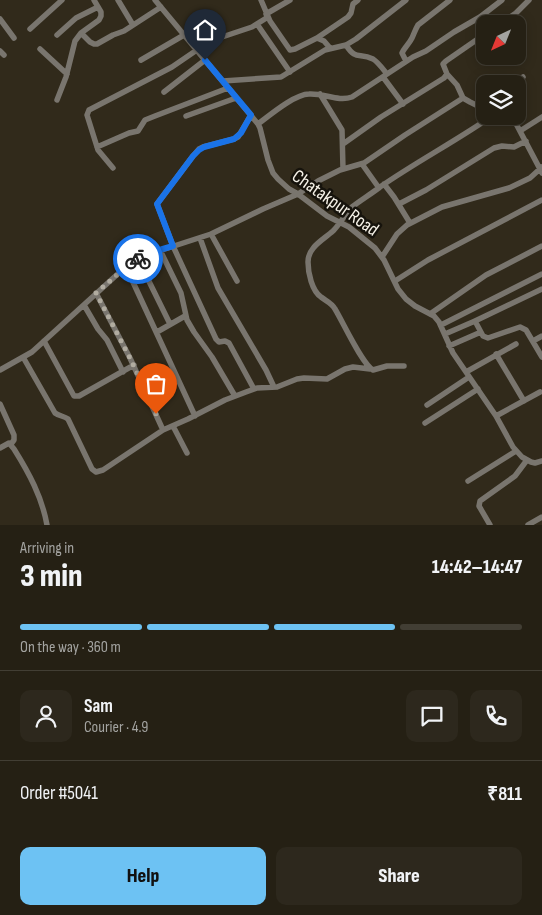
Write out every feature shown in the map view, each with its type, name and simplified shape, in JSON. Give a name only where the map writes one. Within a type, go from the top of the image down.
[{"type":"street","points":[[30,29],[62,0]]},
{"type":"street","points":[[57,100],[67,74],[75,41],[81,33],[99,20],[101,16],[101,12],[94,0]]},
{"type":"street","points":[[118,0],[133,25]]},
{"type":"street","name":"Chatakpur Road","points":[[155,0],[258,124],[273,173],[282,183],[327,216],[349,226],[375,248],[382,257],[398,289],[406,299],[437,319],[449,346],[496,416],[516,451],[522,458],[527,460]]},
{"type":"street","points":[[261,0],[267,16],[290,50],[317,38],[348,17],[353,4],[358,0]]},
{"type":"street","points":[[113,168],[97,146],[88,115],[89,110],[172,67],[212,40],[252,27],[290,0]]},
{"type":"street","points":[[222,81],[280,77],[330,48],[346,45],[406,0]]},
{"type":"street","points":[[406,61],[402,53],[411,40],[415,29],[450,0]]},
{"type":"street","points":[[258,124],[301,95],[320,94],[342,99],[349,98],[480,17],[502,0]]},
{"type":"street","points":[[513,15],[529,0]]},
{"type":"street","points":[[57,35],[72,21],[98,7]]},
{"type":"street","points":[[81,33],[90,42],[97,44],[124,31],[161,7]]},
{"type":"street","points":[[0,19],[14,38]]},
{"type":"street","points":[[257,24],[290,72]]},
{"type":"street","points":[[141,60],[184,35]]},
{"type":"street","points":[[317,38],[324,40],[330,48]]},
{"type":"street","points":[[476,40],[443,64],[447,74],[457,85],[463,98],[476,105]]},
{"type":"street","points":[[346,45],[351,53],[374,60],[403,104]]},
{"type":"street","points":[[40,49],[67,74]]},
{"type":"street","points":[[164,92],[205,60]]},
{"type":"street","points":[[343,144],[381,117],[441,80],[447,74]]},
{"type":"street","points":[[97,146],[138,131],[145,120],[228,88]]},
{"type":"street","points":[[320,94],[342,130],[343,169]]},
{"type":"street","points":[[186,116],[236,98]]},
{"type":"street","points":[[0,370],[23,357],[44,341],[96,293],[138,259],[211,234],[298,194],[318,181],[343,169],[369,161],[405,135],[463,98]]},
{"type":"street","points":[[251,115],[238,137],[199,150],[157,204],[173,246],[216,339],[219,342],[225,341],[229,343],[254,389]]},
{"type":"street","points":[[520,131],[542,117]]},
{"type":"street","points":[[370,369],[334,306],[314,290],[308,262],[309,256],[318,242],[334,230],[352,208],[403,171],[476,125]]},
{"type":"street","points":[[382,257],[397,234],[410,223],[442,207],[509,188],[530,178],[541,169],[517,125]]},
{"type":"street","points":[[399,204],[426,190],[494,148],[502,146],[514,147],[526,141]]},
{"type":"street","points":[[362,164],[399,204],[410,223]]},
{"type":"street","points":[[395,281],[428,260],[542,200]]},
{"type":"street","points":[[211,234],[237,281]]},
{"type":"street","points":[[200,238],[218,288],[266,370],[274,388]]},
{"type":"street","points":[[430,314],[486,275],[542,246]]},
{"type":"street","points":[[160,250],[181,293],[185,316],[235,396]]},
{"type":"street","points":[[138,259],[170,324]]},
{"type":"street","points":[[126,267],[195,416]]},
{"type":"street","points":[[441,325],[542,274]]},
{"type":"street","points":[[445,334],[542,289]]},
{"type":"street","points":[[96,293],[134,366],[164,430]]},
{"type":"street","points":[[84,305],[107,340],[123,372]]},
{"type":"street","points":[[157,332],[185,316]]},
{"type":"street","points":[[475,321],[483,336],[488,338],[522,327],[526,330],[542,357]]},
{"type":"street","points":[[449,346],[481,332]]},
{"type":"street","points":[[533,341],[542,336]]},
{"type":"street","points":[[44,341],[74,396],[79,396],[134,366]]},
{"type":"street","points":[[427,406],[467,374],[496,354],[516,344]]},
{"type":"street","points":[[496,354],[524,401]]},
{"type":"street","points":[[23,357],[55,413],[68,419],[93,471],[96,472],[103,470],[164,430],[235,396],[254,389],[262,387],[274,388],[304,378],[327,379],[353,367],[375,370],[387,366],[404,366]]},
{"type":"street","points":[[425,423],[478,389]]},
{"type":"street","points":[[496,416],[540,392]]},
{"type":"street","points":[[0,404],[14,435],[14,440],[11,444],[0,448]]},
{"type":"street","points":[[173,426],[187,453]]},
{"type":"street","points":[[11,444],[37,490],[46,525]]},
{"type":"street","points":[[468,481],[516,451]]},
{"type":"street","points":[[490,525],[479,506],[480,501],[515,476],[527,460],[535,463],[542,461]]},
{"type":"street","points":[[528,525],[542,517]]},
{"type":"way so far","points":[[138,259],[96,293],[130,358],[156,414]]},
{"type":"route","points":[[138,259],[173,246],[157,204],[193,156],[204,147],[238,137],[251,115],[205,60]]}]
